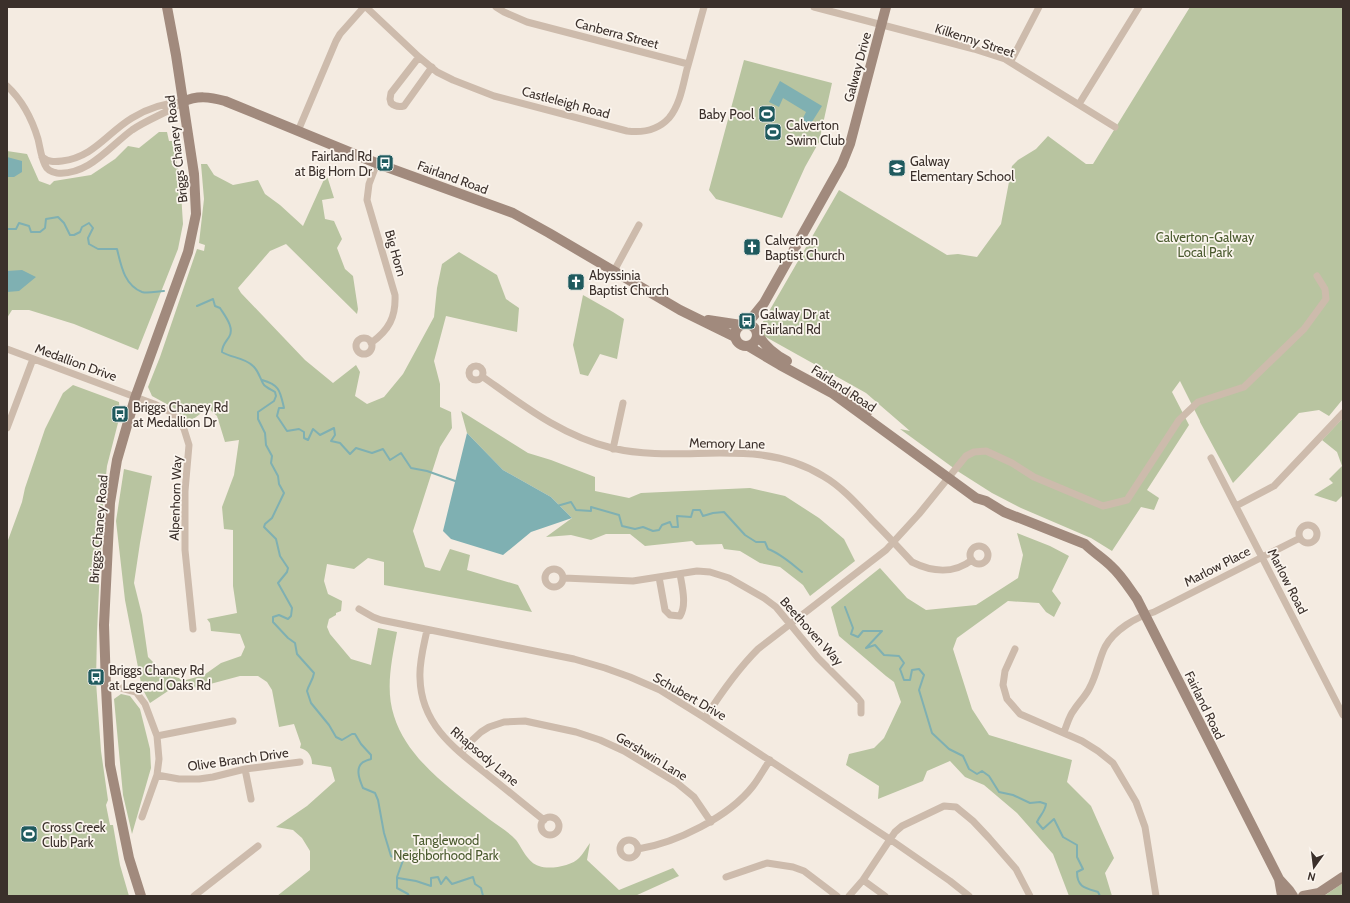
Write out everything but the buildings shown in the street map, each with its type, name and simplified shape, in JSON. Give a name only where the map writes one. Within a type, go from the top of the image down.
[{"type":"main road","name":"Briggs Chaney Road","points":[[141,896],[129,858],[110,765],[104,625],[110,503],[117,460],[135,398],[188,252],[196,214],[194,174],[176,55],[167,7]]},
{"type":"main road","name":"Galway Drive","points":[[743,324],[751,319],[764,303],[840,168],[850,144],[886,7]]},
{"type":"main road","name":"Fairland Road","points":[[183,102],[191,98],[199,97],[225,101],[377,163],[513,213],[680,310],[735,337]]},
{"type":"main road","name":"Galway Drive","points":[[757,332],[764,303]]},
{"type":"main road","name":"Fairland Road","points":[[700,319],[743,324]]},
{"type":"main road","points":[[743,324],[750,324],[757,332],[755,342],[748,346],[740,344],[735,337],[736,331],[743,324]]},
{"type":"main road","name":"Fairland Road","points":[[757,332],[764,344],[780,358],[852,398],[918,450],[923,458],[976,498],[981,506],[997,516],[1081,550],[1094,553],[1111,566],[1126,582],[1137,599],[1279,879],[1293,896]]},
{"type":"main road","name":"Fairland Road","points":[[748,346],[780,365],[832,392],[917,456],[923,458]]},
{"type":"main road","points":[[1303,896],[1318,894],[1343,877]]},
{"type":"main road","name":"Fairland Road","points":[[1279,879],[1282,896]]},
{"type":"street","points":[[298,131],[336,41],[340,34],[365,7]]},
{"type":"street","name":"Castleleigh Road","points":[[365,7],[419,57],[453,80],[494,96],[627,131],[636,132],[650,130],[664,123],[675,109],[704,7]]},
{"type":"street","name":"Canberra Street","points":[[496,7],[527,22],[688,64]]},
{"type":"street","name":"Kilkenny Street","points":[[814,7],[974,49],[1011,61],[1115,127]]},
{"type":"street","points":[[1011,61],[1039,7]]},
{"type":"street","points":[[1079,104],[1139,7]]},
{"type":"street","points":[[419,57],[391,93],[390,99],[393,105],[398,107],[404,106],[432,67]]},
{"type":"street","points":[[7,86],[20,101],[31,120],[45,166],[50,171],[61,173],[88,166],[100,158],[133,130],[183,102]]},
{"type":"street","points":[[42,157],[51,162],[68,160],[81,156],[99,145],[125,122],[146,111],[167,104],[183,102]]},
{"type":"street","points":[[146,111],[150,121]]},
{"type":"street","name":"Big Horn","points":[[371,344],[380,337],[389,326],[394,316],[396,307],[395,295],[367,200],[369,184],[377,163]]},
{"type":"street","points":[[614,271],[640,225]]},
{"type":"street","points":[[705,718],[725,687],[743,664],[758,649],[894,543],[966,456],[974,452],[986,451],[1012,463],[1034,477],[1103,506],[1127,500],[1178,420],[1198,402],[1244,387],[1304,329],[1326,299],[1325,289],[1317,276]]},
{"type":"street","name":"Medallion Drive","points":[[7,349],[135,398]]},
{"type":"street","points":[[7,428],[33,359]]},
{"type":"street","name":"Memory Lane","points":[[483,377],[557,428],[587,441],[613,449],[652,454],[753,453],[792,461],[822,475],[850,497],[912,562],[923,567],[945,571],[966,564],[972,560]]},
{"type":"street","name":"Alpenhorn Way","points":[[135,398],[169,411],[179,420],[184,429],[189,445],[185,491],[185,550],[193,629]]},
{"type":"street","points":[[613,449],[623,403]]},
{"type":"street","points":[[1236,506],[1274,486],[1343,413]]},
{"type":"street","name":"Marlow Road","points":[[1211,458],[1343,715]]},
{"type":"street","name":"Marlow Place","points":[[1064,732],[1073,710],[1086,695],[1091,686],[1104,648],[1112,636],[1121,628],[1145,614],[1154,612],[1300,538]]},
{"type":"street","name":"Beethoven Way","points":[[564,578],[634,581],[697,571],[710,572],[729,578],[764,598],[776,607],[818,658],[857,697],[861,702],[861,713]]},
{"type":"street","points":[[659,577],[666,610],[670,615],[680,616],[683,611],[680,574]]},
{"type":"street","name":"Schubert Drive","points":[[359,609],[373,618],[381,620],[574,659],[630,676],[660,690],[891,840],[969,896]]},
{"type":"street","name":"Rhapsody Lane","points":[[427,630],[420,665],[421,692],[426,708],[436,727],[446,740],[461,753],[544,820]]},
{"type":"street","points":[[1015,649],[1005,672],[1002,685],[1008,699],[1020,714],[1082,741],[1098,751],[1112,763],[1136,802],[1145,827],[1156,896]]},
{"type":"street","points":[[106,687],[121,688],[136,692],[145,704],[157,736],[159,759],[157,775],[142,817]]},
{"type":"street","points":[[157,736],[233,720]]},
{"type":"street","name":"Gershwin Lane","points":[[461,753],[481,732],[489,727],[504,722],[525,721],[576,732],[600,740],[624,751],[677,783],[694,797],[711,822]]},
{"type":"street","points":[[638,849],[670,841],[711,822],[735,804],[753,787],[770,760]]},
{"type":"street","name":"Olive Branch Drive","points":[[157,775],[179,779],[200,779],[245,769],[300,762]]},
{"type":"street","points":[[245,769],[251,799]]},
{"type":"street","points":[[849,896],[864,880],[895,832],[902,826],[939,807],[944,806],[956,807],[979,827],[1016,869],[1030,896]]},
{"type":"street","points":[[194,896],[258,846]]},
{"type":"street","points":[[726,877],[767,864],[793,867],[804,871],[837,896]]},
{"type":"street","points":[[864,880],[884,896]]},
{"type":"green space","name":"Calverton-Galway Local Park","points":[[1190,7],[1343,7],[1343,399],[1329,416],[1319,410],[1299,413],[1233,483],[1180,381],[1172,392],[1189,425],[1147,490],[1159,498],[1154,510],[1141,507],[1112,551],[1091,538],[1021,508],[992,493],[959,472],[900,429],[910,431],[866,393],[764,336],[760,327],[839,190],[947,255],[958,254],[977,257],[1001,224],[1012,166],[1018,160],[1036,149],[1048,136],[1086,164],[1093,164]]},
{"type":"green space","name":"Calverton Swim Club","points":[[744,60],[832,83],[819,142],[805,167],[782,218],[716,199],[709,190]]},
{"type":"green space","points":[[159,132],[167,132],[169,141],[172,141],[180,177],[183,224],[178,249],[138,350],[74,324],[29,310],[12,310],[7,318],[7,151],[27,154],[39,181],[50,185],[54,181],[91,175],[115,159],[128,146],[139,148]]},
{"type":"green space","name":"Tanglewood Neighborhood Park","points":[[201,164],[207,164],[214,175],[233,185],[258,180],[265,194],[280,205],[303,226],[326,175],[334,198],[322,200],[325,219],[334,221],[342,239],[337,248],[345,269],[353,276],[358,309],[357,314],[286,244],[270,251],[238,288],[241,293],[305,360],[333,383],[356,365],[360,372],[355,396],[367,404],[384,397],[403,374],[434,317],[437,288],[442,264],[459,252],[497,275],[506,299],[519,308],[517,332],[446,316],[434,361],[440,384],[440,407],[451,412],[452,428],[440,447],[413,531],[425,567],[440,571],[450,549],[470,555],[467,570],[518,585],[532,612],[384,585],[384,562],[368,558],[354,569],[327,564],[324,581],[328,594],[342,601],[341,611],[329,619],[327,627],[330,634],[351,659],[371,665],[378,628],[397,632],[390,674],[390,695],[391,706],[401,732],[421,761],[434,774],[447,786],[513,837],[528,859],[532,862],[539,866],[548,868],[566,865],[576,861],[590,843],[587,860],[619,890],[673,868],[679,876],[635,896],[277,896],[310,870],[310,851],[302,838],[293,830],[276,827],[307,806],[335,781],[331,767],[312,764],[309,754],[300,748],[301,744],[294,724],[279,727],[272,690],[267,682],[258,676],[240,676],[199,687],[168,691],[150,703],[142,688],[125,600],[116,521],[124,469],[152,476],[134,583],[142,615],[148,657],[165,674],[186,680],[204,675],[221,663],[241,656],[245,647],[240,634],[211,631],[210,623],[207,619],[237,613],[233,586],[233,530],[224,529],[222,507],[234,475],[239,440],[225,442],[217,416],[208,408],[188,423],[174,408],[152,396],[148,387],[160,357],[197,249],[204,251],[205,245],[199,243],[204,199]]},
{"type":"green space","points":[[583,295],[624,319],[617,359],[600,354],[588,376],[580,374],[573,345]]},
{"type":"green space","points":[[73,385],[119,402],[120,415],[107,466],[103,503],[96,682],[101,751],[108,800],[106,805],[110,825],[113,825],[120,865],[129,896],[7,896],[7,543],[22,502],[25,488],[45,429],[63,393]]},
{"type":"green space","points":[[461,411],[528,453],[595,477],[595,491],[629,498],[641,493],[750,488],[785,496],[819,518],[844,539],[855,561],[810,596],[803,585],[780,567],[760,563],[740,551],[724,549],[722,544],[696,545],[692,541],[645,546],[630,534],[606,534],[591,540],[571,535],[546,537],[572,518],[551,497],[503,470],[467,433]]},
{"type":"green space","points":[[1343,418],[1343,495],[1336,502],[1314,495],[1333,483],[1329,479],[1342,466],[1337,452],[1322,440]]},
{"type":"green space","points":[[1017,533],[1050,546],[1069,556],[1052,591],[1061,603],[1054,617],[1046,612],[1039,603],[1008,601],[957,638],[953,649],[972,709],[989,735],[1072,760],[1067,782],[1091,806],[1114,858],[1105,873],[1112,896],[1069,896],[1053,854],[1017,813],[984,785],[965,777],[950,761],[927,771],[923,781],[878,799],[879,786],[846,765],[849,754],[874,748],[884,738],[901,702],[894,682],[839,636],[831,607],[880,568],[907,598],[926,610],[976,605],[1018,578],[1023,555]]},
{"type":"green space","points":[[121,694],[130,696],[140,709],[150,749],[151,768],[132,834],[123,795],[114,699]]},
{"type":"green space","points":[[1343,883],[1343,896],[1324,896]]},
{"type":"water","points":[[780,81],[822,106],[810,125],[802,120],[806,112],[783,98],[779,107],[769,102]]},
{"type":"water","points":[[7,157],[22,161],[22,172],[14,177],[7,177]]},
{"type":"water","points":[[22,270],[36,277],[19,291],[7,292],[7,271]]},
{"type":"water","points":[[467,433],[503,470],[551,497],[572,518],[531,532],[503,555],[451,539],[443,531]]},
{"type":"waterway","points":[[7,229],[16,229],[19,223],[29,226],[31,232],[40,232],[45,228],[46,219],[58,217],[64,223],[70,235],[74,235],[80,232],[82,227],[89,223],[93,228],[88,238],[89,244],[98,249],[117,249],[124,274],[131,285],[144,293],[164,291]]},
{"type":"waterway","points":[[197,306],[213,299],[215,306],[220,308],[227,318],[231,330],[229,337],[223,345],[222,352],[249,363],[257,370],[264,385],[275,392],[276,396],[274,401],[258,412],[258,419],[265,433],[266,445],[272,456],[271,463],[278,476],[279,484],[284,493],[272,518],[265,524],[264,527],[276,539],[280,556],[288,568],[287,572],[278,583],[292,608],[291,616],[288,619],[279,615],[273,617],[273,622],[288,638],[295,643],[297,654],[314,673],[307,691],[311,703],[329,725],[336,737],[342,740],[352,734],[355,734],[361,744],[371,755],[371,759],[362,763],[358,772],[363,788],[375,793],[378,800],[384,833],[391,856],[395,858],[402,851],[406,852],[397,877],[397,888],[409,896]]},
{"type":"waterway","points":[[262,380],[272,384],[280,393],[284,408],[279,408],[277,416],[287,431],[299,429],[304,432],[304,438],[308,440],[313,429],[320,435],[334,428],[335,435],[331,441],[340,443],[350,454],[356,448],[372,453],[383,449],[390,460],[401,453],[411,468],[427,471],[458,482]]},
{"type":"waterway","points":[[557,506],[571,502],[576,510],[591,511],[591,507],[619,515],[622,526],[635,529],[643,527],[653,531],[659,530],[662,525],[670,522],[672,527],[678,527],[677,516],[691,517],[693,510],[700,510],[703,516],[724,512],[745,535],[756,542],[765,542],[768,549],[790,562],[802,572]]},
{"type":"waterway","points":[[845,607],[853,628],[851,634],[858,637],[863,631],[882,631],[866,648],[875,645],[884,655],[899,656],[904,663],[900,669],[904,680],[910,680],[912,670],[919,669],[924,675],[919,690],[932,733],[949,749],[963,756],[969,769],[977,774],[982,771],[989,776],[999,792],[1013,795],[1030,803],[1040,802],[1046,804],[1045,809],[1037,822],[1043,829],[1054,819],[1063,837],[1077,845],[1077,857],[1083,869],[1077,872],[1078,881],[1086,888],[1098,892],[1100,896]]},
{"type":"waterway","points":[[398,878],[416,881],[431,886],[431,878],[438,877],[441,884],[446,877],[452,884],[473,877],[475,884],[481,888],[483,896]]},
{"type":"place","name":"Baby Pool","points":[[767,114]]},
{"type":"place","name":"Calverton Swim Club","points":[[773,132]]},
{"type":"place","name":"Fairland Rd at Big Horn Dr","points":[[385,163]]},
{"type":"place","name":"Galway Elementary School","points":[[897,168]]},
{"type":"place","name":"Calverton Baptist Church","points":[[752,247]]},
{"type":"place","name":"Abyssinia Baptist Church","points":[[576,282]]},
{"type":"place","name":"Galway Dr at Fairland Rd","points":[[747,321]]},
{"type":"place","name":"Briggs Chaney Rd at Medallion Dr","points":[[120,414]]},
{"type":"place","name":"Briggs Chaney Rd at Legend Oaks Rd","points":[[96,677]]},
{"type":"place","name":"Cross Creek Club Park","points":[[29,834]]}]
